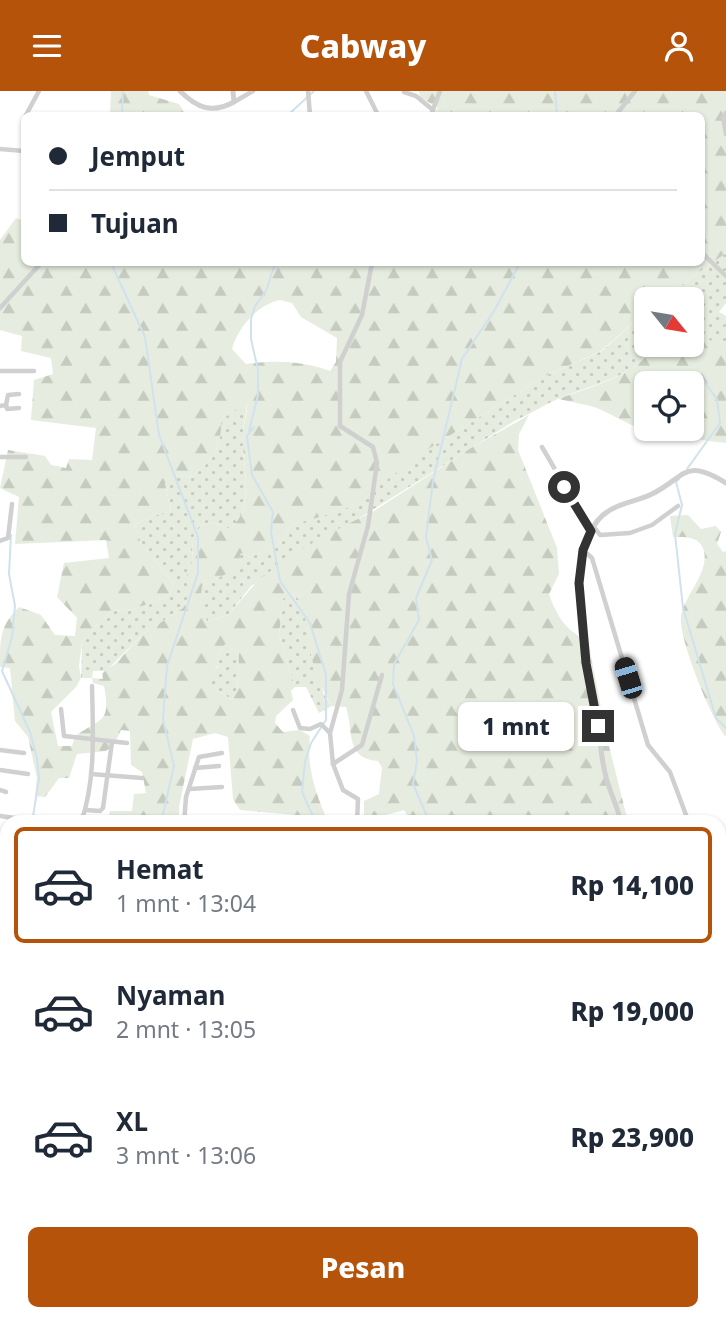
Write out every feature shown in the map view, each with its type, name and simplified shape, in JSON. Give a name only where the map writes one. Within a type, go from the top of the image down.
[{"type":"street","points":[[28,112],[39,91]]},
{"type":"street","points":[[180,91],[200,107],[219,109],[253,91]]},
{"type":"street","points":[[233,91],[234,102]]},
{"type":"street","points":[[308,91],[310,112]]},
{"type":"street","points":[[366,91],[376,112]]},
{"type":"street","points":[[432,112],[440,91]]},
{"type":"street","points":[[618,112],[635,91]]},
{"type":"street","points":[[404,92],[416,96],[431,112]]},
{"type":"street","points":[[726,113],[723,125],[726,134]]},
{"type":"street","points":[[0,149],[21,151]]},
{"type":"street","points":[[705,256],[726,276]]},
{"type":"street","points":[[0,308],[38,266]]},
{"type":"street","points":[[357,815],[358,799],[343,790],[333,764],[330,733],[342,690],[349,594],[368,526],[377,463],[373,447],[340,426],[338,378],[344,351],[362,315],[371,266]]},
{"type":"street","points":[[0,371],[34,372]]},
{"type":"street","points":[[19,394],[6,396],[3,406],[7,409],[19,408]]},
{"type":"street","points":[[542,447],[571,501],[592,529],[600,535],[630,533],[652,525],[678,506]]},
{"type":"street","points":[[0,457],[26,457]]},
{"type":"street","points":[[618,815],[606,780],[586,663],[579,583],[583,550],[592,529],[602,515],[616,506],[661,490],[682,472],[701,471],[726,484]]},
{"type":"street","points":[[0,541],[8,538],[12,504]]},
{"type":"street","points":[[583,550],[593,558],[648,744],[670,772],[686,815]]},
{"type":"street","points":[[333,764],[362,745],[382,675]]},
{"type":"street","points":[[84,815],[91,774],[92,686]]},
{"type":"street","points":[[61,709],[64,736],[127,743]]},
{"type":"street","points":[[293,710],[300,728],[310,730],[323,726],[330,733]]},
{"type":"street","points":[[86,810],[100,811],[103,808],[112,742]]},
{"type":"street","points":[[0,750],[24,753]]},
{"type":"street","points":[[185,815],[189,789],[200,756],[222,753]]},
{"type":"street","points":[[195,768],[219,767]]},
{"type":"street","points":[[0,770],[28,774]]},
{"type":"street","points":[[91,774],[142,778]]},
{"type":"street","points":[[189,789],[222,787]]},
{"type":"green space","points":[[111,91],[148,91],[149,95],[179,104],[184,112],[110,112]]},
{"type":"green space","points":[[419,91],[726,91],[726,253],[679,287],[634,287],[634,322],[601,351],[543,377],[430,448],[364,500],[340,511],[291,525],[282,542],[251,557],[241,553],[236,569],[202,586],[200,604],[205,610],[207,622],[228,615],[260,578],[320,538],[374,511],[471,448],[529,415],[519,434],[518,450],[557,548],[559,574],[549,594],[563,622],[574,633],[588,640],[606,734],[626,815],[407,815],[404,810],[386,815],[364,815],[364,801],[379,794],[382,768],[378,761],[367,759],[355,749],[346,707],[332,706],[324,693],[308,643],[302,606],[294,594],[283,599],[279,635],[295,687],[291,691],[293,700],[276,716],[275,723],[283,732],[300,730],[310,736],[309,759],[313,780],[325,815],[240,810],[233,799],[228,737],[215,733],[193,739],[179,815],[109,815],[110,811],[132,811],[134,794],[146,793],[142,772],[131,765],[130,731],[121,730],[114,745],[106,751],[77,754],[69,778],[59,778],[45,797],[35,796],[37,778],[28,737],[15,721],[10,668],[0,667],[2,633],[19,607],[41,615],[55,635],[75,636],[77,618],[57,597],[64,563],[109,558],[106,540],[15,544],[19,497],[0,488],[8,450],[45,456],[51,465],[66,468],[69,459],[92,460],[96,428],[31,420],[34,380],[53,374],[51,358],[21,351],[22,336],[0,330],[0,240],[16,218],[21,220],[21,266],[705,266],[705,112],[435,112],[438,108],[420,97]],"holes":[[[280,300],[292,303],[301,317],[337,338],[336,362],[330,371],[289,362],[246,364],[232,349],[250,318],[272,303]],[[247,402],[243,435],[246,485],[243,509],[238,520],[230,529],[211,522],[201,526],[192,539],[193,561],[187,573],[187,601],[183,608],[143,634],[115,664],[102,673],[103,679],[92,678],[93,683],[104,686],[105,713],[98,722],[75,736],[72,746],[58,746],[51,712],[76,687],[81,678],[79,666],[82,642],[111,611],[134,609],[169,596],[174,584],[142,545],[134,525],[151,516],[171,513],[165,483],[178,475],[193,477],[218,446],[221,420]],[[225,644],[239,654],[237,689],[232,700],[211,684],[209,676],[219,665],[218,656]]]},
{"type":"green space","points":[[726,253],[726,303],[719,312],[726,316],[726,341],[704,339],[704,287],[679,287]]},
{"type":"green space","points":[[634,322],[634,357],[646,357],[613,378],[560,398],[516,420],[251,586],[228,615],[207,622],[200,604],[202,586],[235,569],[241,553],[251,557],[282,542],[291,525],[338,511],[430,448],[543,377],[602,351]]},
{"type":"green space","points":[[704,338],[726,341],[726,443],[704,440],[704,371],[634,371],[634,426],[597,408],[558,399],[612,379],[646,357],[704,357]]},
{"type":"green space","points":[[247,401],[243,434],[246,484],[243,509],[238,520],[230,529],[211,522],[201,526],[192,539],[193,561],[187,574],[187,601],[183,608],[143,634],[106,671],[93,671],[92,678],[81,678],[82,642],[111,611],[134,609],[169,596],[174,584],[142,545],[134,525],[151,516],[171,512],[165,483],[178,475],[193,477],[200,470],[218,446],[221,420]]},
{"type":"green space","points":[[688,515],[701,529],[716,526],[721,532],[717,544],[723,552],[726,551],[726,737],[697,678],[681,627],[683,609],[705,560],[699,542],[692,538],[673,537],[670,516]]},
{"type":"green space","points":[[294,594],[301,601],[323,693],[332,706],[319,713],[306,687],[295,687],[279,635],[283,598]]},
{"type":"green space","points":[[225,644],[239,654],[237,689],[232,700],[214,687],[208,676],[219,666],[218,656]]},
{"type":"waterway","points":[[122,112],[123,91]]},
{"type":"waterway","points":[[291,112],[314,91]]},
{"type":"waterway","points":[[555,91],[557,112]]},
{"type":"waterway","points":[[112,266],[145,337],[159,435],[198,537],[198,573],[167,666],[163,719],[174,766],[163,815]]},
{"type":"waterway","points":[[274,266],[266,291],[255,306],[251,319],[251,339],[258,370],[258,395],[249,431],[254,427],[247,436],[252,475],[273,512],[271,532],[280,581],[310,623],[326,675],[326,720],[311,743],[305,762],[302,792],[312,815]]},
{"type":"waterway","points":[[427,815],[413,784],[417,761],[414,736],[393,684],[394,664],[419,620],[416,598],[432,560],[426,537],[433,481],[462,359],[494,311],[518,266]]},
{"type":"waterway","points":[[687,469],[720,423],[717,399],[704,381]]},
{"type":"waterway","points":[[679,479],[676,482],[682,505],[675,534],[683,608],[716,718],[726,728]]},
{"type":"waterway","points":[[11,535],[9,574],[15,606],[12,637],[2,671],[30,732],[37,758],[39,778],[33,815]]},
{"type":"route","points":[[564,487],[591,531],[583,550],[579,583],[583,608],[583,645],[598,726]]}]
